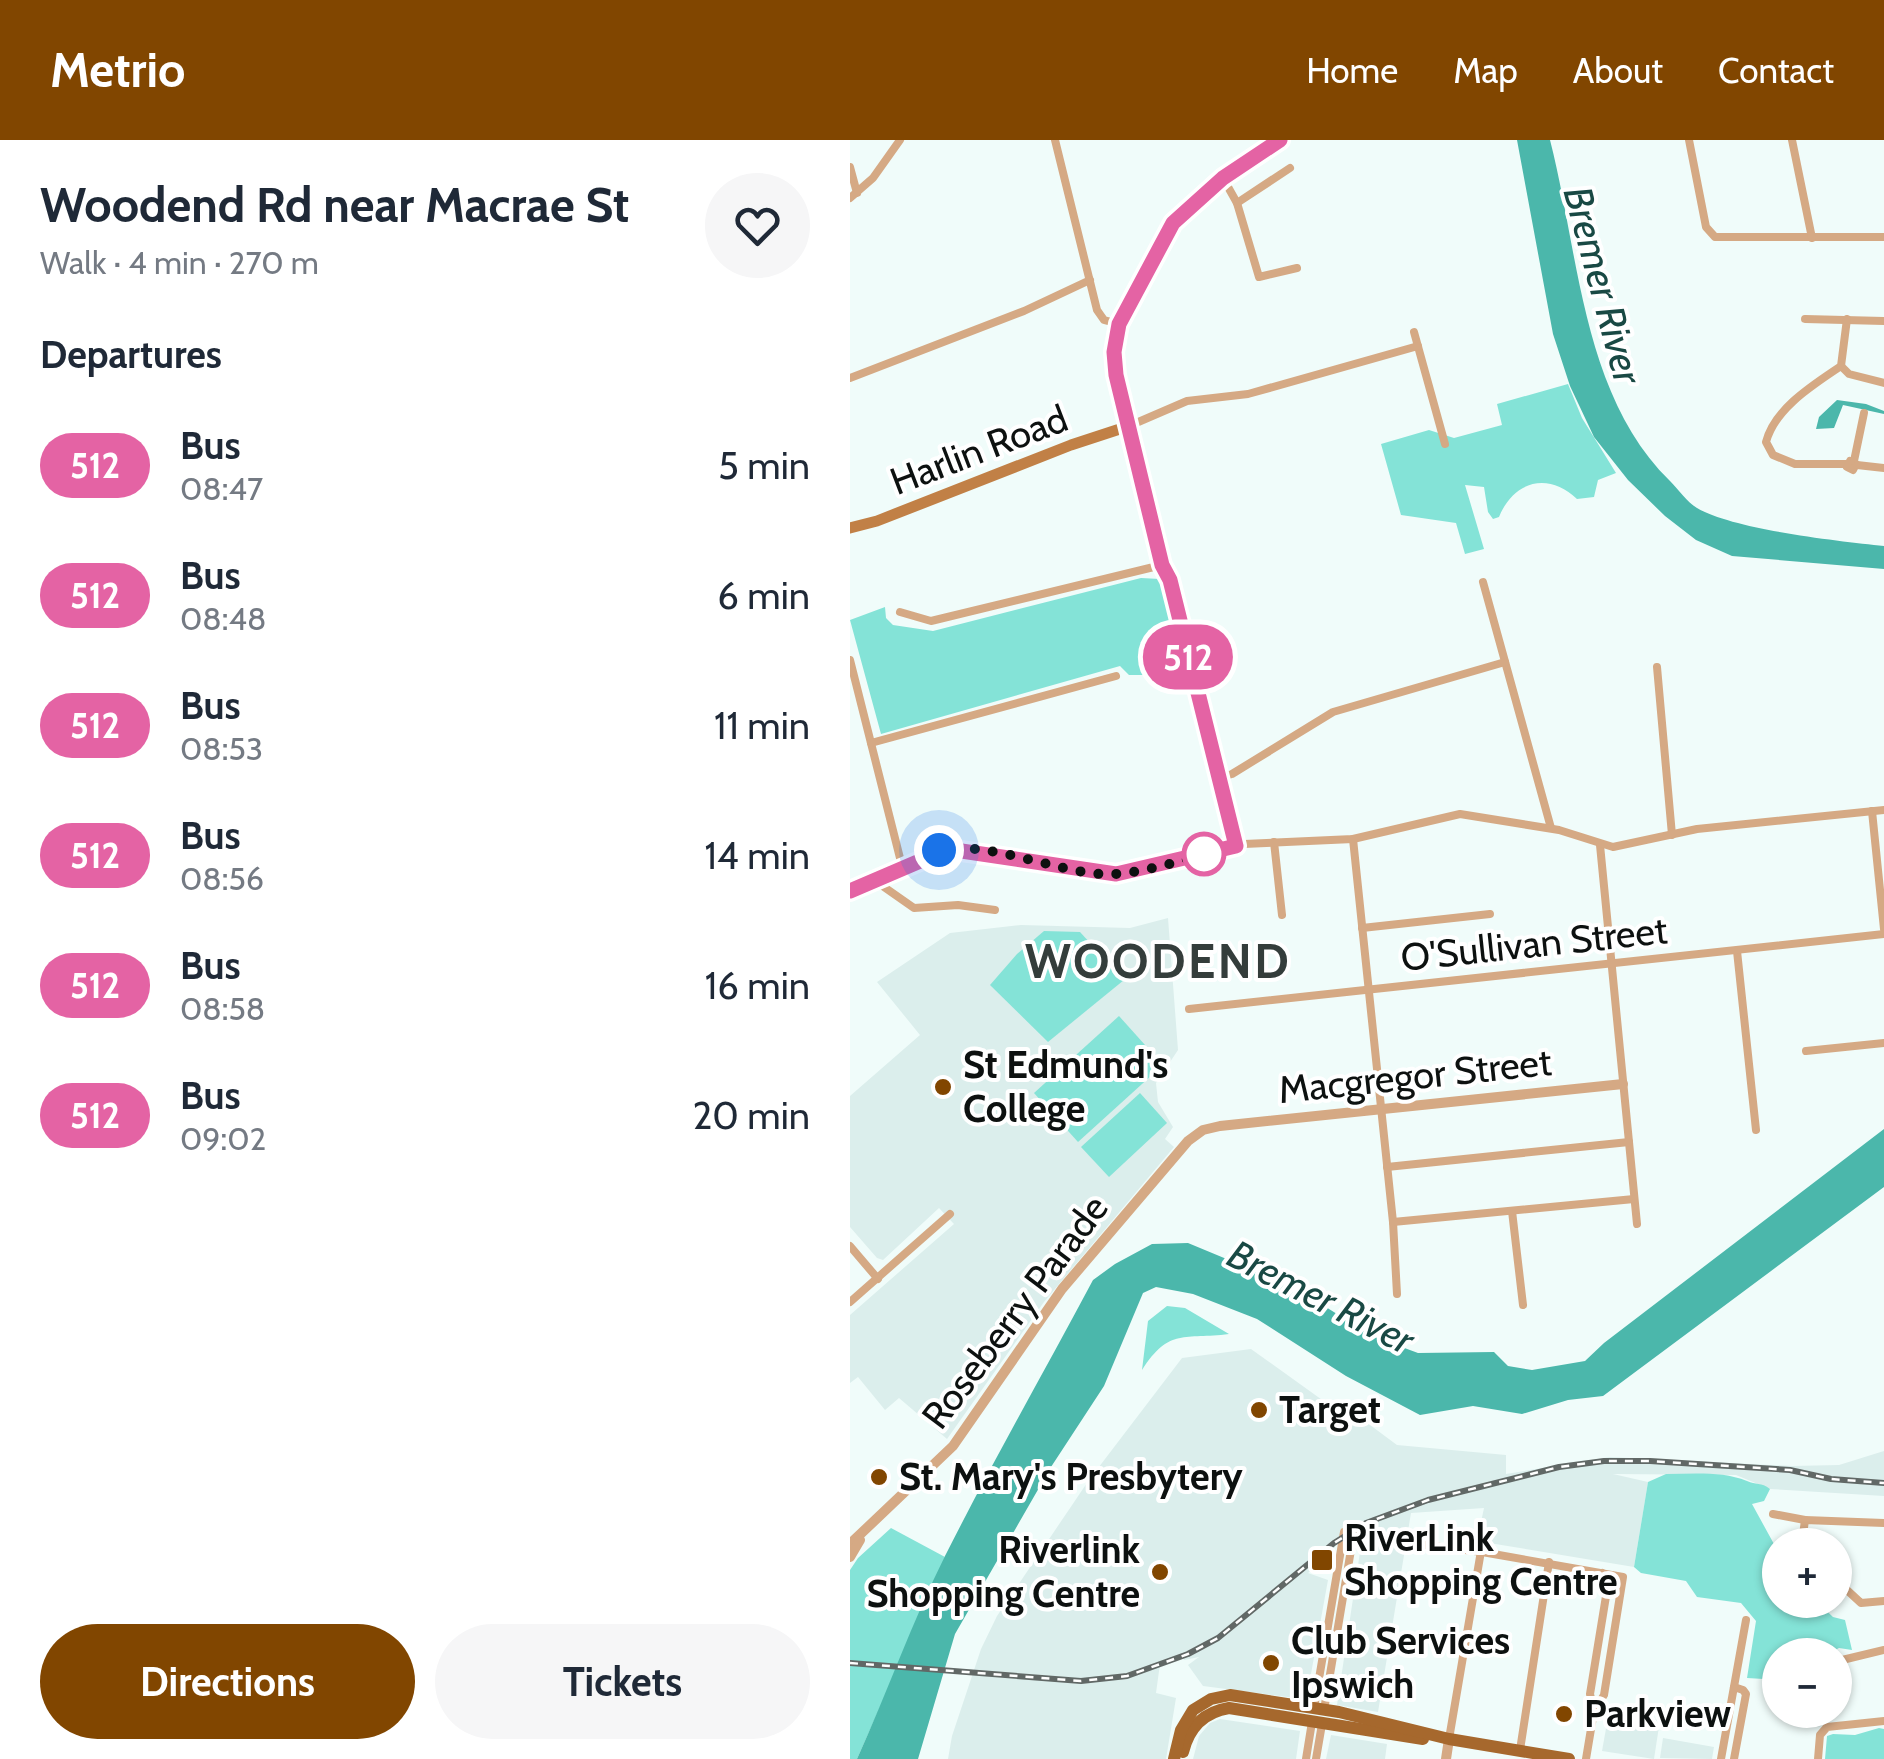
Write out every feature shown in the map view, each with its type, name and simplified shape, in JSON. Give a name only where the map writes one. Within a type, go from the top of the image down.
[{"type":"main road","points":[[1129,426],[1114,360],[1119,324],[1173,223],[1223,178],[1280,140]]},
{"type":"main road","points":[[1071,445],[1114,423],[1123,399]]},
{"type":"main road","name":"Harlin Road","points":[[850,528],[1129,426]]},
{"type":"main road","points":[[1174,1759],[1181,1730],[1203,1710],[1234,1695],[1433,1740],[1449,1739],[1568,1759]]},
{"type":"main road","points":[[1182,1759],[1187,1738],[1203,1710]]},
{"type":"street","points":[[854,195],[873,178],[900,140]]},
{"type":"street","points":[[1055,140],[1099,314],[1104,320],[1119,324]]},
{"type":"street","points":[[1689,140],[1706,227],[1713,236],[1884,237]]},
{"type":"street","points":[[1792,140],[1812,238]]},
{"type":"street","points":[[850,167],[854,195]]},
{"type":"street","points":[[1237,203],[1290,168]]},
{"type":"street","points":[[1223,178],[1237,203],[1260,277],[1297,268]]},
{"type":"street","points":[[850,378],[1024,312],[1090,280]]},
{"type":"street","points":[[1847,319],[1841,366],[1797,399],[1778,420],[1766,442],[1773,454],[1795,464],[1853,463],[1884,468]]},
{"type":"street","points":[[1805,320],[1884,321]]},
{"type":"street","points":[[1414,332],[1445,444]]},
{"type":"street","name":"Harlin Road","points":[[1129,426],[1187,401],[1248,394],[1418,346]]},
{"type":"street","points":[[1841,366],[1849,374],[1884,383]]},
{"type":"street","points":[[1853,463],[1864,413]]},
{"type":"street","points":[[1129,426],[1236,846]]},
{"type":"street","points":[[900,612],[931,621],[1162,565]]},
{"type":"street","points":[[1483,582],[1550,828]]},
{"type":"street","points":[[850,660],[902,866]]},
{"type":"street","points":[[1218,778],[1232,774],[1333,712],[1505,662]]},
{"type":"street","points":[[1656,667],[1672,835]]},
{"type":"street","points":[[872,743],[1116,676]]},
{"type":"street","points":[[850,891],[939,850],[959,848],[1116,874],[1236,846],[1353,838],[1460,814],[1550,828],[1600,845],[1628,846],[1697,829],[1884,810]]},
{"type":"street","points":[[1872,812],[1884,932]]},
{"type":"street","points":[[1353,838],[1397,1294]]},
{"type":"street","points":[[1274,842],[1282,915]]},
{"type":"street","points":[[1600,845],[1637,1224]]},
{"type":"street","points":[[874,880],[914,908],[958,906],[995,910]]},
{"type":"street","points":[[1362,928],[1490,914]]},
{"type":"street","name":"O'Sullivan Street","points":[[1189,1009],[1884,932]]},
{"type":"street","points":[[1737,950],[1756,1130]]},
{"type":"street","points":[[1806,1051],[1884,1043]]},
{"type":"street","name":"Macgregor Street","points":[[1213,1127],[1623,1084]]},
{"type":"street","name":"Roseberry Parade","points":[[862,1534],[953,1446],[1086,1258],[1188,1141],[1213,1127]]},
{"type":"street","points":[[1387,1167],[1628,1142]]},
{"type":"street","points":[[1393,1222],[1634,1199]]},
{"type":"street","points":[[1512,1211],[1523,1305]]},
{"type":"street","points":[[850,1302],[950,1214]]},
{"type":"street","points":[[850,1246],[878,1279]]},
{"type":"street","points":[[1773,1514],[1806,1520],[1884,1524]]},
{"type":"street","points":[[1804,1528],[1806,1520]]},
{"type":"street","points":[[852,1524],[862,1534]]},
{"type":"street","points":[[1306,1759],[1355,1526]]},
{"type":"street","points":[[1316,1759],[1318,1716],[1344,1532]]},
{"type":"street","points":[[850,1544],[862,1534]]},
{"type":"street","points":[[850,1556],[862,1534]]},
{"type":"street","points":[[1417,1544],[1549,1562],[1623,1577],[1604,1696],[1594,1711]]},
{"type":"street","points":[[1446,1759],[1480,1552]]},
{"type":"street","points":[[1520,1750],[1549,1562]]},
{"type":"street","points":[[1586,1759],[1594,1711],[1590,1694],[1608,1584],[1605,1575],[1598,1571]]},
{"type":"street","points":[[1852,1594],[1864,1604],[1884,1601]]},
{"type":"street","points":[[1722,1759],[1746,1620]]},
{"type":"street","points":[[1852,1657],[1884,1650]]},
{"type":"street","points":[[1734,1687],[1746,1694],[1734,1759]]},
{"type":"street","points":[[1818,1759],[1820,1735],[1827,1727],[1884,1721]]},
{"type":"shaded area","name":"Bremer River","points":[[1517,140],[1550,140],[1601,365],[1618,407],[1641,446],[1670,481],[1697,508],[1736,523],[1884,546],[1884,569],[1732,556],[1696,540],[1628,480],[1594,437],[1570,386],[1553,334]]},
{"type":"shaded area","points":[[1568,384],[1582,418],[1616,473],[1598,480],[1594,497],[1577,499],[1555,485],[1533,484],[1514,495],[1499,517],[1493,519],[1484,487],[1465,485],[1484,549],[1465,554],[1456,523],[1401,515],[1381,444],[1429,430],[1454,438],[1502,425],[1497,404]]},
{"type":"shaded area","points":[[1837,400],[1866,404],[1884,414],[1843,405],[1834,428],[1816,429],[1819,417]]},
{"type":"shaded area","points":[[1141,578],[1160,579],[1182,671],[1149,679],[1129,675],[1120,666],[881,734],[850,620],[885,607],[886,618],[893,625],[933,631]]},
{"type":"shaded area","points":[[1168,918],[1178,1050],[1156,1083],[1158,1102],[1173,1127],[1165,1139],[1174,1147],[1044,1302],[947,1439],[899,1398],[885,1410],[858,1377],[850,1383],[850,1315],[954,1224],[939,1208],[883,1260],[850,1227],[850,1096],[920,1035],[877,982],[950,933],[1021,925],[1130,928]]},
{"type":"shaded area","points":[[1044,931],[1080,932],[1124,980],[1048,1042],[990,985]]},
{"type":"shaded area","points":[[1119,1016],[1163,1065],[1078,1142],[1034,1093]]},
{"type":"shaded area","points":[[1140,1093],[1167,1123],[1109,1177],[1081,1147]]},
{"type":"shaded area","name":"Bremer River","points":[[1884,1129],[1884,1187],[1603,1396],[1568,1400],[1522,1414],[1473,1406],[1420,1415],[1346,1376],[1257,1319],[1193,1294],[1156,1287],[1143,1293],[1104,1386],[1051,1467],[955,1634],[918,1759],[857,1759],[963,1521],[1093,1280],[1115,1264],[1152,1244],[1188,1243],[1294,1287],[1372,1336],[1418,1353],[1494,1352],[1508,1366],[1532,1370],[1585,1361]]},
{"type":"shaded area","points":[[1167,1306],[1185,1308],[1229,1334],[1170,1341],[1142,1370],[1148,1321]]},
{"type":"shaded area","name":"Riverlink Shopping Centre","points":[[1251,1349],[1325,1402],[1370,1425],[1397,1445],[1506,1455],[1506,1474],[1610,1457],[1839,1465],[1884,1451],[1884,1496],[1770,1489],[1736,1475],[1613,1474],[1648,1482],[1634,1567],[1477,1541],[1484,1508],[1411,1513],[1378,1712],[1337,1705],[1360,1552],[1358,1524],[1333,1540],[1332,1553],[1308,1573],[1328,1580],[1307,1696],[1303,1699],[1203,1686],[1188,1665],[1199,1657],[1184,1660],[1181,1654],[1160,1664],[1156,1693],[1176,1698],[1166,1759],[948,1759],[981,1649],[997,1616],[1089,1480],[1182,1358]]},
{"type":"shaded area","points":[[1666,1474],[1707,1474],[1770,1489],[1764,1501],[1752,1504],[1765,1528],[1762,1528],[1762,1618],[1837,1618],[1845,1620],[1849,1638],[1762,1638],[1762,1679],[1747,1678],[1756,1621],[1741,1603],[1697,1597],[1686,1581],[1641,1573],[1634,1567],[1648,1482]]},
{"type":"shaded area","points":[[891,1528],[945,1557],[857,1759],[850,1759],[850,1570]]},
{"type":"shaded area","points":[[1609,1712],[1660,1720],[1654,1759],[1602,1751]]},
{"type":"shaded area","points":[[1220,1719],[1300,1731],[1296,1759],[1193,1759],[1199,1736],[1210,1723]]},
{"type":"shaded area","points":[[1884,1729],[1884,1759],[1825,1759],[1827,1736],[1855,1735]]},
{"type":"shaded area","points":[[1331,1735],[1387,1744],[1385,1759],[1326,1759]]},
{"type":"shaded area","points":[[1663,1738],[1714,1747],[1712,1759],[1660,1758]]},
{"type":"railway","points":[[850,1663],[1081,1681],[1127,1676],[1188,1654],[1218,1638],[1334,1543],[1366,1523],[1428,1500],[1559,1467],[1604,1461],[1650,1461],[1790,1470],[1831,1479],[1884,1483]]},
{"type":"bus line","name":"512","points":[[850,891],[948,849],[1116,874],[1236,846],[1170,580],[1162,565],[1116,375],[1114,352],[1126,306],[1173,223],[1223,178],[1280,140]]},
{"type":"place","name":"St Edmund's College","points":[[943,1087]]},
{"type":"place","name":"Target","points":[[1259,1410]]},
{"type":"place","name":"St. Mary's Presbytery","points":[[879,1477]]},
{"type":"place","name":"RiverLink Shopping Centre","points":[[1322,1560]]},
{"type":"place","name":"Riverlink Shopping Centre","points":[[1160,1572]]},
{"type":"place","name":"Club Services Ipswich","points":[[1271,1663]]},
{"type":"place","name":"Parkview","points":[[1564,1714]]},
{"type":"district","name":"WOODEND","points":[[1158,961]]},
{"type":"route","points":[[939,850],[968,849],[1104,874],[1150,868],[1204,854]]}]
